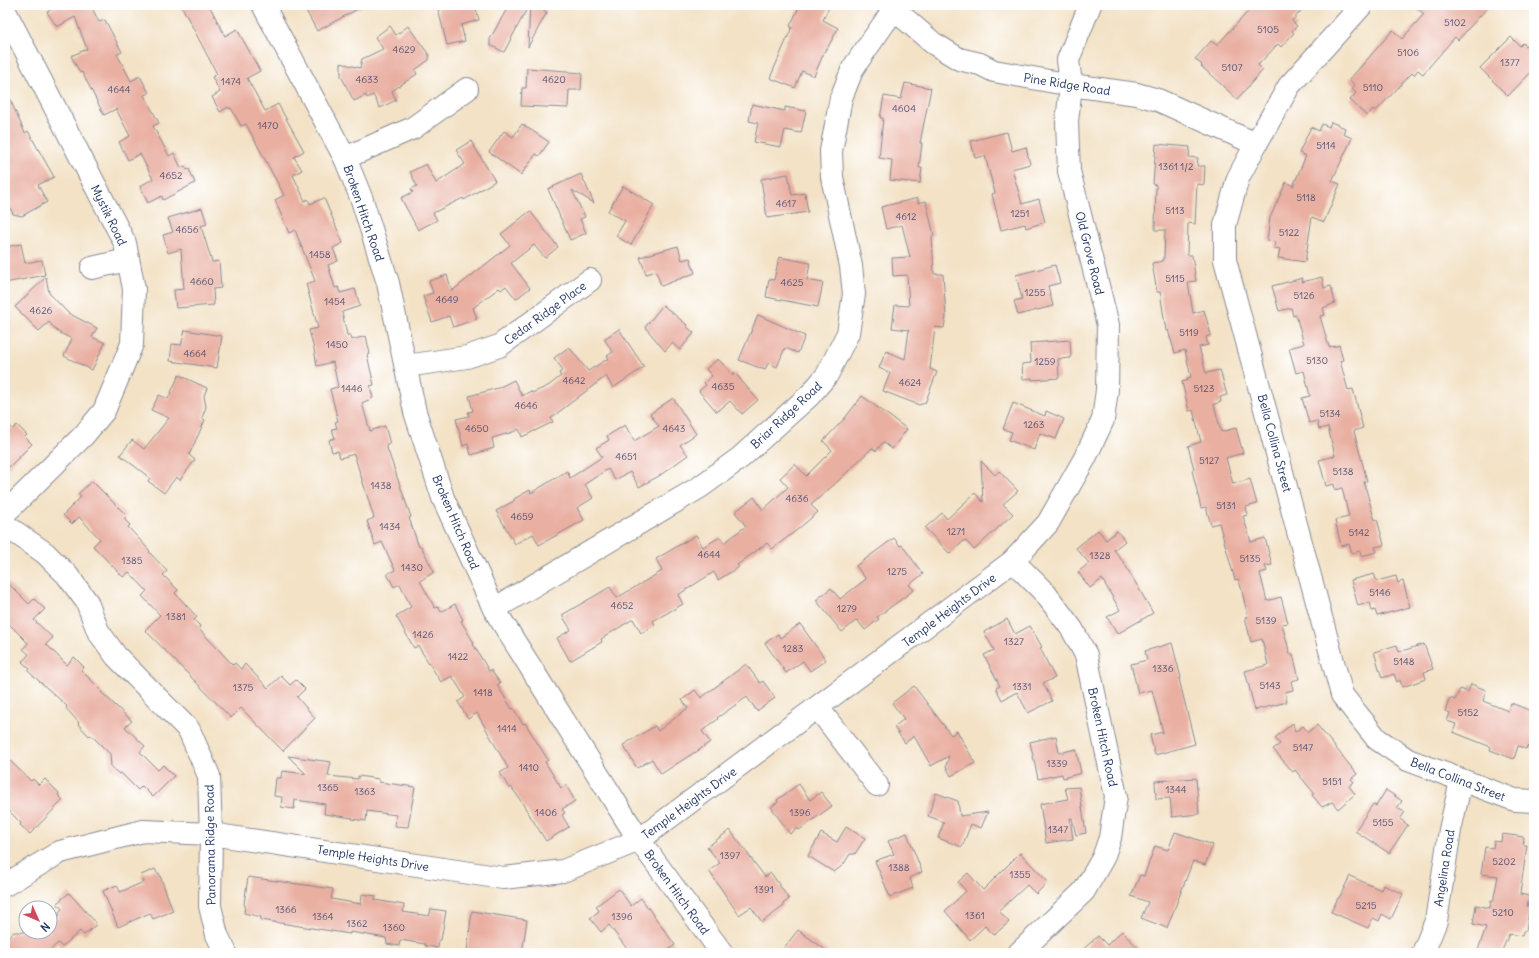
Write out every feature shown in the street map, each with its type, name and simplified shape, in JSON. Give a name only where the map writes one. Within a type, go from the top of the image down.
[{"type":"street","name":"Broken Hitch Road","points":[[263,5],[345,158],[362,200],[388,283],[415,412],[443,498],[494,609],[640,840],[722,953]]},
{"type":"street","name":"Old Grove Road","points":[[1090,5],[1068,60],[1071,86],[1067,122],[1069,171],[1108,325],[1107,390],[1103,420]]},
{"type":"street","name":"Old Grove Road","points":[[1071,86],[1081,64],[1097,18],[1105,5]]},
{"type":"street","name":"Bella Collina Street","points":[[1362,5],[1289,86],[1256,144],[1238,178],[1226,225],[1225,260],[1342,695],[1377,739],[1408,760],[1515,800],[1534,801]]},
{"type":"street","name":"Pine Ridge Road","points":[[892,7],[933,43],[959,59],[980,64],[994,71],[1071,86],[1137,94],[1158,100],[1256,144]]},
{"type":"street","name":"Briar Ridge Road","points":[[494,609],[700,487],[740,458],[810,395],[827,375],[848,333],[854,294],[851,266],[832,177],[831,151],[841,98],[853,68],[892,7]]},
{"type":"street","name":"Mystik Road","points":[[5,513],[84,435],[104,411],[132,344],[134,289],[127,260],[125,242],[7,22]]},
{"type":"street","points":[[345,158],[413,128],[467,89]]},
{"type":"street","points":[[92,268],[127,260]]},
{"type":"street","name":"Cedar Ridge Place","points":[[406,366],[467,357],[499,346],[590,280]]},
{"type":"street","name":"Temple Heights Drive","points":[[9,876],[60,852],[143,831],[211,834],[503,878],[563,871],[640,840],[1013,561],[1048,523],[1085,458],[1103,420]]},
{"type":"street","name":"Panorama Ridge Road","points":[[5,525],[45,553],[67,574],[87,602],[98,631],[116,656],[189,730],[209,776],[211,834],[210,906],[217,935],[226,953]]},
{"type":"street","name":"Broken Hitch Road","points":[[1013,561],[1045,593],[1072,629],[1086,655],[1116,796],[1110,838],[1103,858],[1084,891],[1019,953]]},
{"type":"street","points":[[818,708],[877,785]]},
{"type":"street","name":"Angelina Road","points":[[1423,953],[1436,921],[1450,830],[1461,781]]},
{"type":"building","points":[[58,5],[97,5],[92,8],[99,22],[105,20],[122,52],[117,54],[131,81],[140,76],[149,93],[144,95],[159,123],[153,126],[169,156],[174,153],[181,168],[185,166],[187,170],[189,169],[195,183],[163,200],[162,196],[148,203],[140,186],[153,179],[140,154],[128,160],[119,142],[130,136],[116,109],[104,115],[82,72],[80,73],[71,56],[87,49],[75,17],[57,27],[47,12]]},
{"type":"building","points":[[181,5],[209,5],[225,36],[237,29],[260,71],[247,78],[265,111],[278,104],[304,151],[294,157],[302,170],[293,175],[305,201],[308,199],[310,204],[324,198],[343,243],[333,248],[338,261],[328,265],[335,288],[338,287],[340,293],[355,289],[360,306],[342,312],[347,335],[350,335],[351,340],[366,336],[370,354],[367,355],[374,385],[370,386],[373,398],[362,403],[370,431],[385,426],[390,444],[386,445],[411,517],[409,518],[419,547],[421,546],[434,572],[420,581],[435,608],[438,607],[441,612],[455,604],[463,620],[461,621],[474,643],[473,644],[489,671],[491,670],[500,683],[497,685],[523,724],[525,723],[548,760],[545,762],[561,788],[566,785],[575,801],[562,809],[565,813],[562,815],[569,827],[546,841],[517,795],[511,787],[509,788],[500,773],[508,768],[477,713],[468,719],[458,702],[465,697],[452,676],[441,682],[418,646],[414,648],[396,616],[411,607],[400,584],[394,587],[387,574],[395,570],[382,542],[375,545],[367,521],[374,518],[354,454],[340,458],[338,451],[332,452],[329,440],[335,438],[332,429],[337,428],[335,422],[338,421],[330,389],[338,387],[333,362],[317,366],[309,330],[318,328],[306,284],[315,281],[295,230],[289,233],[275,200],[284,195],[246,124],[241,126],[231,108],[229,109],[228,107],[220,112],[212,97],[220,92],[212,77],[217,74]]},
{"type":"building","points":[[303,5],[365,5],[317,31]]},
{"type":"building","points":[[437,5],[475,5],[479,20],[461,25],[465,41],[447,45]]},
{"type":"building","points":[[509,5],[529,5],[504,52],[490,45],[490,39]]},
{"type":"building","points":[[530,5],[535,5],[547,12],[528,47]]},
{"type":"building","points":[[800,5],[830,5],[823,20],[838,28],[827,49],[826,48],[814,76],[802,71],[795,88],[770,78],[792,27],[790,26]]},
{"type":"building","points":[[1254,5],[1306,5],[1292,21],[1297,26],[1292,31],[1294,33],[1281,47],[1278,44],[1258,65],[1263,70],[1237,99],[1195,59],[1211,41],[1217,45]]},
{"type":"building","points":[[1413,5],[1490,5],[1458,40],[1455,37],[1423,74],[1418,70],[1414,75],[1412,73],[1376,111],[1373,109],[1367,116],[1350,100],[1356,93],[1352,89],[1355,85],[1349,80],[1393,30],[1402,39],[1424,14]]},
{"type":"building","points":[[390,26],[396,35],[408,26],[429,55],[429,60],[415,70],[417,74],[392,91],[396,100],[380,108],[373,95],[367,98],[366,95],[354,101],[341,76],[341,63],[360,68],[362,59],[383,49],[375,37]]},
{"type":"building","points":[[1511,37],[1520,46],[1523,43],[1534,54],[1534,69],[1508,96],[1480,68]]},
{"type":"building","points":[[527,68],[582,73],[581,90],[569,90],[568,108],[521,106],[522,88],[526,88]]},
{"type":"building","points":[[905,83],[931,88],[920,143],[922,143],[919,168],[922,168],[920,183],[890,180],[892,160],[879,158],[883,118],[880,118],[884,96],[901,99]]},
{"type":"building","points":[[5,88],[25,133],[28,131],[54,177],[38,185],[47,202],[22,216],[13,214],[5,198]]},
{"type":"building","points":[[752,104],[785,111],[785,107],[806,111],[801,133],[785,130],[781,147],[754,142],[758,123],[749,121]]},
{"type":"building","points":[[1331,122],[1345,128],[1343,134],[1352,138],[1332,181],[1340,184],[1324,222],[1312,217],[1305,262],[1278,258],[1280,249],[1274,248],[1275,242],[1267,241],[1270,218],[1286,182],[1293,186],[1306,156],[1299,153],[1311,127],[1319,131],[1322,124],[1329,127]]},
{"type":"building","points":[[522,124],[549,142],[539,156],[536,154],[521,175],[489,152],[504,131],[513,137]]},
{"type":"building","points":[[1007,132],[1012,151],[1026,147],[1030,164],[1012,169],[1022,204],[1039,199],[1045,222],[1026,228],[1025,224],[1001,230],[992,194],[995,193],[985,156],[975,158],[971,141]]},
{"type":"building","points":[[471,141],[495,181],[464,200],[463,198],[433,213],[437,220],[418,230],[401,198],[413,192],[411,189],[417,186],[410,172],[426,164],[436,183],[465,164],[456,150]]},
{"type":"building","points":[[1156,144],[1190,147],[1189,157],[1198,158],[1197,166],[1205,166],[1204,185],[1197,184],[1195,224],[1188,223],[1187,255],[1192,255],[1196,281],[1188,282],[1193,313],[1204,310],[1211,335],[1206,337],[1208,345],[1199,347],[1206,373],[1220,370],[1227,395],[1220,397],[1221,402],[1214,404],[1221,432],[1236,428],[1243,453],[1226,458],[1233,484],[1250,479],[1257,504],[1246,507],[1248,515],[1243,516],[1251,542],[1265,538],[1272,565],[1265,566],[1267,571],[1260,573],[1267,601],[1281,597],[1288,623],[1282,624],[1290,654],[1293,654],[1299,679],[1291,681],[1293,690],[1285,692],[1287,702],[1255,710],[1245,671],[1268,665],[1262,639],[1251,642],[1245,617],[1248,617],[1241,587],[1238,579],[1235,580],[1219,523],[1211,525],[1206,507],[1201,508],[1188,446],[1201,442],[1193,410],[1189,411],[1182,382],[1191,377],[1185,350],[1175,353],[1168,330],[1166,331],[1160,292],[1157,292],[1152,263],[1163,261],[1164,259],[1165,230],[1155,230],[1156,185],[1153,184]]},
{"type":"building","points":[[581,174],[594,203],[572,190],[585,217],[580,219],[586,233],[570,240],[548,189]]},
{"type":"building","points":[[788,174],[792,195],[805,193],[808,212],[767,218],[761,179]]},
{"type":"building","points":[[623,186],[654,205],[631,245],[616,236],[625,221],[608,211]]},
{"type":"building","points":[[918,198],[918,203],[926,201],[934,236],[932,236],[934,274],[943,274],[946,316],[944,328],[935,327],[930,369],[937,372],[925,403],[919,405],[883,391],[890,373],[879,368],[886,351],[905,359],[909,330],[892,328],[895,305],[909,306],[907,275],[893,276],[892,258],[910,257],[902,225],[886,229],[881,207]]},
{"type":"building","points":[[202,208],[207,224],[201,226],[212,262],[219,261],[221,288],[213,289],[214,305],[176,308],[174,290],[184,289],[181,249],[168,253],[163,235],[173,232],[168,218]]},
{"type":"building","points":[[530,211],[558,247],[545,258],[534,245],[511,263],[530,288],[516,299],[506,286],[501,290],[499,288],[473,308],[477,319],[453,327],[449,316],[432,322],[423,296],[433,293],[429,281],[447,275],[452,291],[510,245],[501,234]]},
{"type":"building","points":[[21,244],[25,263],[42,260],[45,275],[5,283],[5,247]]},
{"type":"building","points":[[678,246],[682,260],[690,258],[695,273],[661,286],[656,271],[646,274],[640,257]]},
{"type":"building","points":[[779,257],[810,263],[807,280],[823,283],[818,307],[766,297],[769,279],[774,280]]},
{"type":"building","points":[[1055,265],[1060,283],[1048,286],[1053,306],[1018,315],[1014,301],[1022,299],[1016,275]]},
{"type":"building","points":[[46,277],[49,293],[68,313],[97,328],[92,337],[105,343],[92,370],[64,356],[72,339],[58,332],[49,322],[39,331],[15,307]]},
{"type":"building","points":[[1322,277],[1324,288],[1331,286],[1335,303],[1323,308],[1325,315],[1320,316],[1329,347],[1339,345],[1343,360],[1340,361],[1348,390],[1353,389],[1363,428],[1354,431],[1367,481],[1364,482],[1384,545],[1375,547],[1377,552],[1361,556],[1360,551],[1352,553],[1349,544],[1341,546],[1335,520],[1349,517],[1342,488],[1335,490],[1334,484],[1326,486],[1319,460],[1335,456],[1328,427],[1319,429],[1317,421],[1309,423],[1302,398],[1310,396],[1304,371],[1296,373],[1289,348],[1304,344],[1296,315],[1293,316],[1291,308],[1279,311],[1272,286],[1303,278],[1302,282]]},
{"type":"building","points":[[663,305],[687,325],[686,326],[694,333],[680,350],[672,343],[665,351],[645,327]]},
{"type":"building","points":[[758,315],[805,336],[798,353],[785,348],[777,367],[768,363],[765,370],[739,360]]},
{"type":"building","points":[[619,329],[644,367],[613,388],[606,376],[551,418],[553,422],[522,437],[519,429],[492,438],[494,448],[471,455],[468,444],[463,446],[456,419],[469,416],[468,412],[473,411],[469,396],[498,388],[514,380],[522,396],[531,391],[532,393],[548,386],[561,376],[559,373],[563,370],[554,358],[569,347],[588,371],[609,358],[607,356],[613,352],[604,339]]},
{"type":"building","points":[[185,330],[222,336],[217,368],[170,361],[172,344],[181,345]]},
{"type":"building","points":[[1070,340],[1071,358],[1058,359],[1059,378],[1032,380],[1032,378],[1023,379],[1022,364],[1031,363],[1030,343]]},
{"type":"building","points":[[718,359],[733,375],[734,372],[758,400],[742,414],[730,401],[717,412],[699,391],[706,385],[704,383],[712,376],[706,369]]},
{"type":"building","points":[[179,375],[207,388],[204,396],[206,407],[202,418],[205,420],[189,455],[195,460],[180,480],[176,477],[164,493],[148,481],[150,478],[120,455],[132,440],[144,449],[169,418],[151,410],[159,395],[168,399]]},
{"type":"building","points":[[862,396],[907,429],[892,449],[883,442],[876,451],[872,448],[811,505],[818,512],[772,549],[767,543],[737,565],[739,567],[718,580],[714,572],[678,595],[683,604],[653,621],[655,625],[641,633],[633,619],[601,639],[602,642],[570,661],[557,638],[571,630],[562,615],[610,587],[617,598],[662,571],[656,559],[696,535],[703,547],[720,537],[724,543],[746,526],[735,512],[754,497],[763,510],[788,487],[780,478],[795,464],[806,476],[832,450],[823,441],[845,418]]},
{"type":"building","points":[[673,398],[696,434],[680,445],[688,455],[659,476],[639,487],[630,472],[615,480],[608,469],[585,484],[593,498],[577,508],[584,520],[539,545],[533,534],[515,544],[496,511],[514,501],[514,499],[530,490],[531,493],[567,471],[570,478],[602,457],[596,448],[609,440],[607,436],[625,425],[634,441],[659,426],[650,414]]},
{"type":"building","points":[[1013,403],[1045,416],[1046,411],[1064,419],[1056,439],[1040,433],[1034,450],[1009,440],[1012,432],[1003,429]]},
{"type":"building","points":[[5,421],[13,429],[17,425],[27,435],[25,437],[32,444],[5,471]]},
{"type":"building","points":[[981,461],[995,475],[999,471],[1018,491],[1003,504],[1013,514],[974,550],[965,540],[950,554],[925,528],[942,513],[947,519],[975,493],[983,502]]},
{"type":"building","points":[[92,481],[127,516],[124,519],[130,525],[128,527],[167,571],[163,575],[178,590],[175,593],[197,617],[194,620],[200,626],[199,629],[233,665],[235,663],[241,669],[245,664],[268,688],[281,676],[290,685],[296,680],[305,689],[297,697],[315,718],[283,751],[241,708],[231,718],[145,630],[160,615],[142,596],[147,591],[129,572],[123,577],[93,546],[100,539],[79,517],[72,524],[63,515],[81,497],[78,494]]},
{"type":"building","points":[[1098,530],[1106,540],[1117,531],[1125,541],[1114,550],[1124,563],[1153,613],[1117,634],[1107,617],[1120,610],[1102,579],[1090,588],[1078,572],[1089,563],[1076,548]]},
{"type":"building","points":[[894,538],[900,546],[902,545],[923,574],[909,585],[914,590],[877,617],[879,619],[865,630],[857,620],[842,632],[816,600],[831,588],[840,599],[866,579],[856,566]]},
{"type":"building","points":[[1374,574],[1377,581],[1396,576],[1398,583],[1403,581],[1410,607],[1377,616],[1375,610],[1372,611],[1370,602],[1358,606],[1351,580]]},
{"type":"building","points":[[5,580],[29,604],[34,599],[45,609],[34,620],[53,638],[46,644],[67,665],[74,657],[84,667],[81,670],[102,691],[101,692],[132,721],[125,727],[145,746],[140,752],[158,770],[163,765],[174,776],[153,797],[142,786],[138,790],[121,773],[119,774],[111,767],[110,754],[91,735],[89,736],[78,724],[79,723],[66,708],[67,706],[28,671],[30,669],[22,662],[29,654],[23,649],[28,643],[5,620]]},
{"type":"building","points":[[1007,619],[1015,634],[1030,626],[1042,647],[1040,648],[1055,678],[1043,683],[1052,701],[1028,713],[1017,692],[1002,700],[996,688],[1000,686],[984,655],[994,650],[984,632]]},
{"type":"building","points":[[800,624],[826,660],[810,671],[803,661],[786,673],[765,643],[778,634],[780,638]]},
{"type":"building","points":[[1172,643],[1195,744],[1155,755],[1150,735],[1163,732],[1152,690],[1138,693],[1131,664],[1147,660],[1145,651]]},
{"type":"building","points":[[1424,644],[1433,669],[1424,672],[1426,679],[1402,687],[1400,680],[1397,682],[1394,674],[1382,678],[1374,652],[1397,645],[1399,652]]},
{"type":"building","points":[[746,664],[760,683],[763,681],[775,698],[757,711],[747,697],[717,718],[718,719],[702,731],[710,742],[661,774],[652,759],[637,768],[623,745],[655,726],[658,731],[688,708],[682,700],[695,690],[701,698]]},
{"type":"building","points":[[1471,684],[1486,690],[1483,701],[1508,711],[1511,703],[1534,712],[1534,749],[1527,746],[1526,749],[1518,746],[1514,759],[1490,750],[1491,747],[1453,732],[1456,724],[1447,721],[1450,713],[1445,711],[1450,698],[1455,700],[1460,689],[1468,692]]},
{"type":"building","points":[[914,686],[951,735],[957,731],[975,763],[951,776],[946,766],[949,756],[931,766],[914,736],[905,743],[894,727],[904,719],[892,703]]},
{"type":"building","points":[[1293,723],[1295,732],[1303,726],[1308,732],[1317,725],[1357,774],[1351,779],[1354,782],[1349,786],[1355,794],[1338,809],[1332,802],[1322,807],[1312,795],[1314,793],[1295,770],[1293,772],[1273,749],[1280,744],[1275,738]]},
{"type":"building","points":[[1056,736],[1059,753],[1076,749],[1081,773],[1063,778],[1062,774],[1038,779],[1030,742]]},
{"type":"building","points":[[5,756],[31,781],[33,779],[39,785],[45,779],[59,793],[58,795],[63,800],[30,834],[20,825],[21,823],[5,807]]},
{"type":"building","points":[[288,756],[331,762],[328,776],[358,779],[358,776],[379,779],[379,782],[415,787],[408,827],[395,826],[396,815],[367,811],[366,821],[324,814],[325,804],[295,800],[294,809],[281,807],[282,797],[274,796],[276,778],[281,778],[282,771],[306,774]]},
{"type":"building","points":[[1196,778],[1199,814],[1172,817],[1170,798],[1156,799],[1155,781]]},
{"type":"building","points":[[799,784],[810,800],[821,792],[832,806],[799,830],[797,828],[790,834],[771,807],[778,802],[777,800]]},
{"type":"building","points":[[1079,787],[1086,833],[1076,835],[1072,818],[1070,818],[1073,839],[1046,843],[1040,804],[1068,799],[1065,788]]},
{"type":"building","points":[[1386,790],[1402,801],[1397,808],[1405,812],[1400,819],[1408,825],[1389,853],[1355,831],[1373,804],[1376,806]]},
{"type":"building","points":[[936,793],[958,801],[960,816],[988,812],[981,828],[971,824],[962,847],[938,838],[944,822],[928,816]]},
{"type":"building","points":[[846,827],[865,838],[855,854],[850,854],[843,865],[834,872],[808,856],[821,833],[837,842]]},
{"type":"building","points":[[730,830],[765,877],[771,873],[789,899],[783,904],[784,906],[762,922],[751,907],[739,915],[709,871],[720,863],[707,847]]},
{"type":"building","points":[[1175,832],[1213,845],[1205,865],[1193,861],[1167,928],[1141,918],[1148,902],[1131,896],[1140,875],[1144,876],[1155,846],[1168,850]]},
{"type":"building","points":[[907,833],[922,872],[910,878],[913,888],[890,897],[875,861],[894,854],[888,841]]},
{"type":"building","points":[[1502,834],[1524,837],[1523,845],[1527,845],[1520,894],[1529,896],[1527,906],[1530,906],[1526,931],[1523,931],[1522,936],[1509,934],[1501,953],[1477,953],[1486,927],[1473,924],[1476,905],[1490,908],[1491,901],[1493,902],[1498,876],[1481,874],[1485,847],[1493,848],[1494,841],[1501,842]]},
{"type":"building","points":[[1020,853],[1048,882],[1036,894],[1027,885],[999,911],[1009,922],[994,935],[985,926],[970,940],[945,911],[966,891],[958,882],[968,873],[983,890]]},
{"type":"building","points":[[155,869],[157,873],[159,873],[173,911],[153,919],[150,913],[118,927],[103,891],[117,885],[120,892],[144,882],[141,875]]},
{"type":"building","points":[[1350,876],[1381,890],[1383,885],[1403,894],[1391,919],[1382,914],[1379,921],[1373,918],[1368,928],[1331,912]]},
{"type":"building","points":[[248,877],[333,889],[331,899],[361,904],[362,894],[376,896],[375,900],[404,905],[403,912],[429,916],[431,909],[446,911],[441,940],[439,940],[438,948],[425,946],[425,944],[400,940],[399,946],[387,944],[386,938],[261,920],[261,917],[244,913]]},
{"type":"building","points":[[619,889],[631,906],[641,898],[675,945],[664,953],[630,953],[609,925],[601,932],[590,918],[599,911],[596,906]]},
{"type":"building","points":[[69,893],[97,924],[84,935],[80,931],[62,947],[58,943],[47,953],[5,953],[5,939],[14,932],[18,932],[18,940],[58,940],[58,917],[60,915],[58,913],[62,909],[58,902]]},
{"type":"building","points":[[472,911],[527,920],[522,953],[487,953],[467,950]]},
{"type":"building","points":[[798,930],[830,953],[780,953]]},
{"type":"building","points":[[1122,931],[1143,953],[1079,953],[1098,936],[1107,945]]}]
